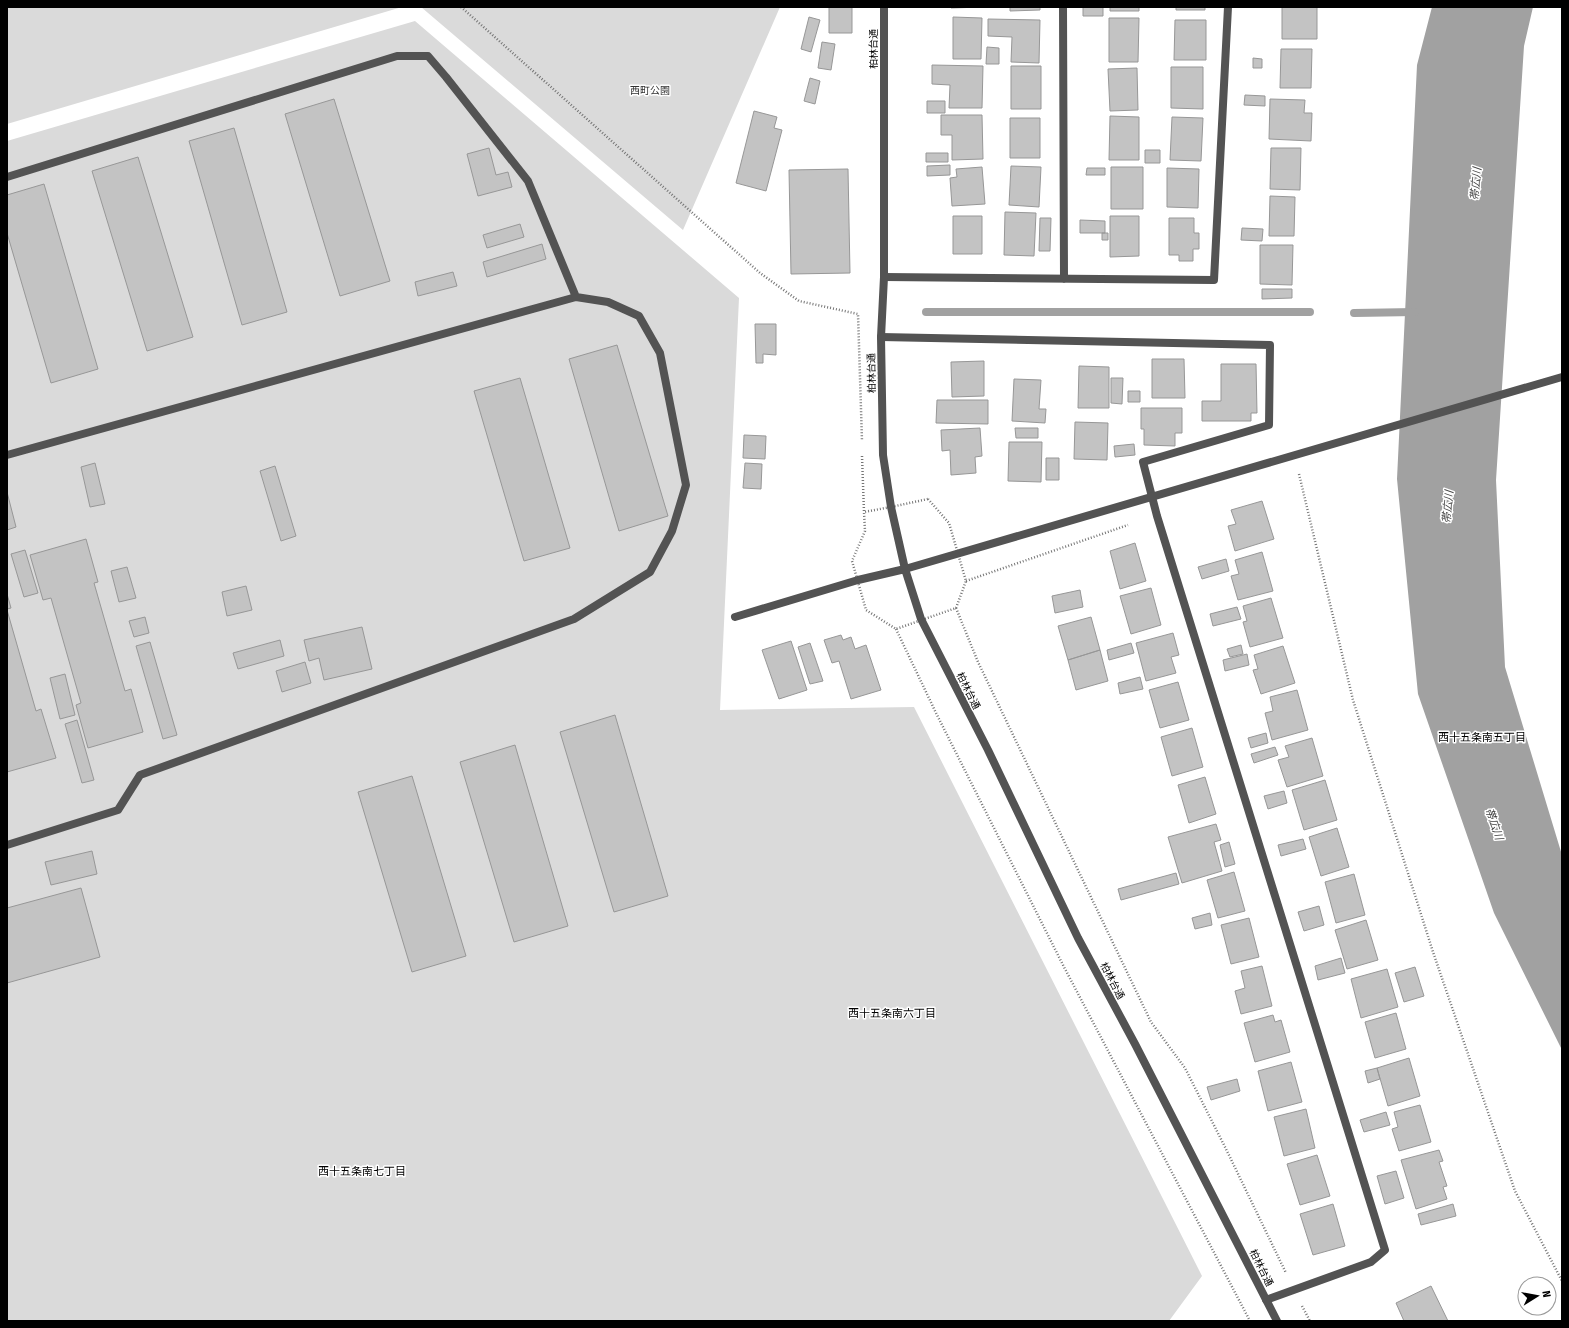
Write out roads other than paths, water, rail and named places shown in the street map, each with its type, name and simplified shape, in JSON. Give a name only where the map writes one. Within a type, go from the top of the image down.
[{"type":"street","name":"柏林台通","points":[[884,7],[884,277],[881,337],[883,455],[891,508],[905,569],[921,619],[984,744],[1078,938],[1135,1044],[1277,1321]]},
{"type":"street","points":[[1063,7],[1064,279]]},
{"type":"street","points":[[884,277],[1214,280],[1228,7]]},
{"type":"street","points":[[7,177],[397,56],[428,56],[528,181],[576,297]]},
{"type":"street","points":[[7,455],[576,297],[608,302],[639,316],[660,353],[686,485],[672,531],[650,572],[574,619],[140,775],[118,810],[7,846]]},
{"type":"street","points":[[881,337],[1270,345],[1269,425],[1143,462],[1157,516],[1385,1250],[1371,1262],[1266,1300]]},
{"type":"street","points":[[735,617],[858,580],[905,569],[1562,377]]},
{"type":"water","name":"帯広川","points":[[1432,7],[1533,7],[1524,46],[1496,480],[1505,667],[1562,855],[1562,1050],[1494,913],[1418,694],[1397,479],[1417,65]]},
{"type":"waterway","points":[[926,312],[1310,312]]},
{"type":"waterway","points":[[1354,313],[1415,312]]},
{"type":"district","name":"西十五条南五丁目","points":[[1482,737]]},
{"type":"district","name":"西十五条南六丁目","points":[[892,1013]]},
{"type":"district","name":"西十五条南七丁目","points":[[362,1171]]},
{"type":"park label","name":"西町公園","points":[[650,91]]}]
